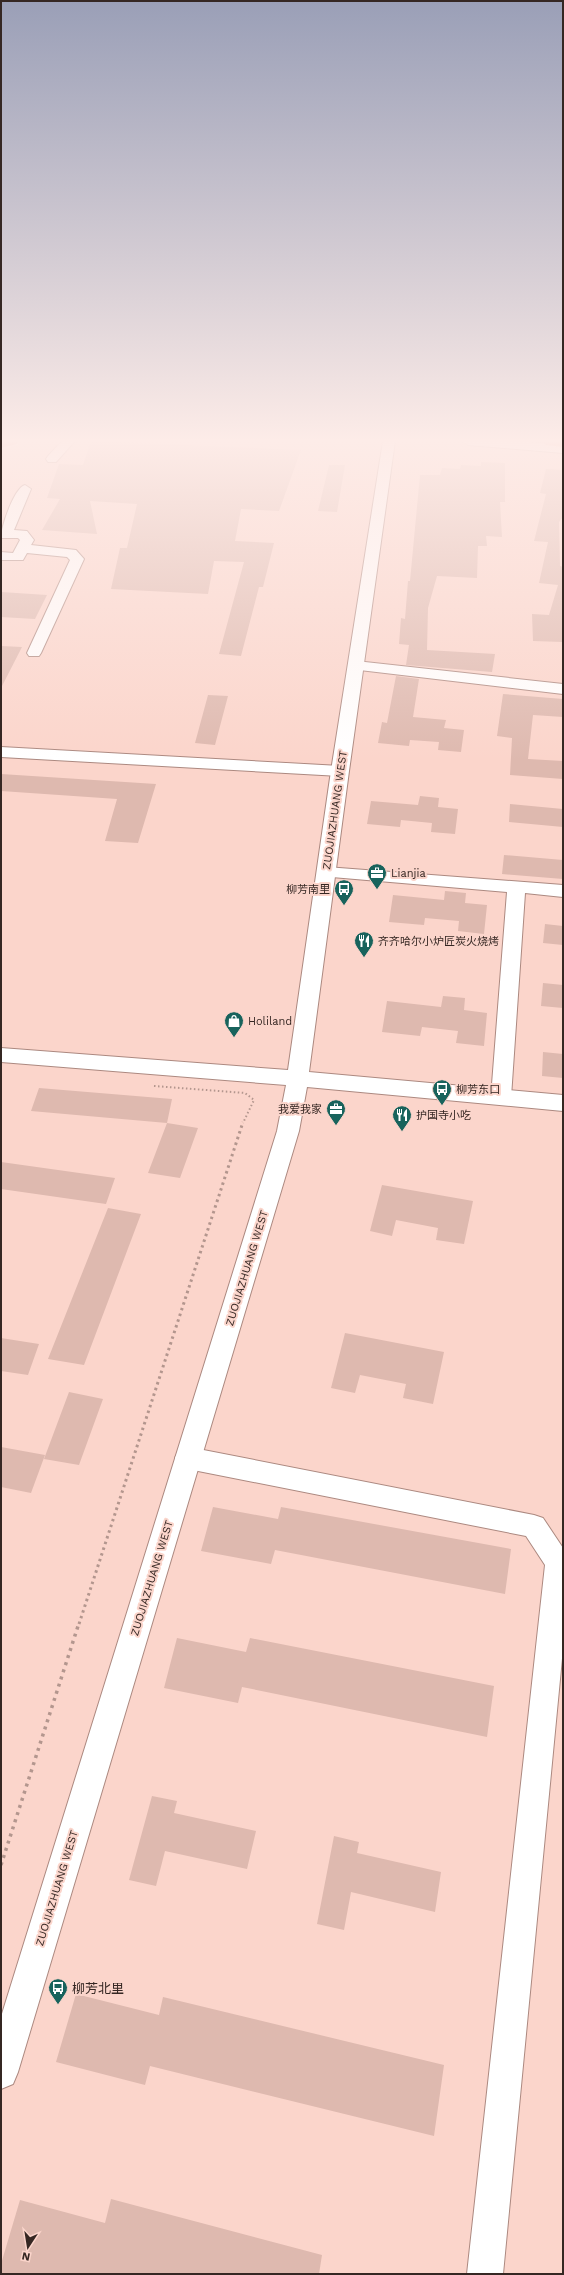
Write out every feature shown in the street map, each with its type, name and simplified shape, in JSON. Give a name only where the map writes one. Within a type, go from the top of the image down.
[{"type":"street","name":"ZUOJIAZHUANG WEST","points":[[1,2072],[188,1458],[281,1160],[294,1104],[298,1078],[340,771],[373,547]]},
{"type":"street","points":[[1,556],[18,557],[23,548],[71,553],[77,559],[34,653]]},
{"type":"street","points":[[356,666],[563,689]]},
{"type":"street","points":[[1,752],[340,771]]},
{"type":"street","points":[[326,872],[563,891]]},
{"type":"street","points":[[501,1097],[516,887]]},
{"type":"street","points":[[1,1055],[298,1078],[563,1103]]},
{"type":"street","points":[[188,1458],[534,1526],[558,1563],[485,2274]]},
{"type":"path","points":[[1,1865],[24,1790],[244,1120],[254,1100],[246,1093],[152,1086]]},
{"type":"building","points":[[273,547],[263,587],[259,587],[241,656],[219,654],[244,562],[214,561],[208,594],[111,589],[120,548]]},
{"type":"building","points":[[413,547],[478,547],[477,578],[437,576],[428,608],[427,650],[495,654],[492,672],[406,665],[409,645],[399,644],[401,618],[405,619],[408,581],[410,581]]},
{"type":"building","points":[[547,547],[560,547],[560,566],[563,567],[563,642],[533,641],[532,614],[549,615],[558,585],[539,583]]},
{"type":"building","points":[[1,592],[47,595],[35,619],[1,617]]},
{"type":"building","points":[[1,646],[22,647],[1,688]]},
{"type":"building","points":[[396,676],[419,679],[413,717],[446,720],[444,728],[464,730],[461,752],[438,750],[439,742],[410,740],[409,746],[378,743],[382,722],[387,723]]},
{"type":"building","points":[[503,694],[563,699],[563,717],[533,715],[528,759],[563,761],[563,779],[510,775],[512,738],[497,736]]},
{"type":"building","points":[[208,695],[228,696],[215,745],[195,743]]},
{"type":"building","points":[[1,774],[156,784],[138,843],[105,841],[117,799],[1,791]]},
{"type":"building","points":[[420,796],[439,798],[438,807],[458,809],[455,834],[431,832],[432,823],[401,820],[400,827],[367,824],[371,801],[418,805]]},
{"type":"building","points":[[510,804],[563,809],[563,827],[509,822]]},
{"type":"building","points":[[504,855],[563,860],[563,879],[502,874]]},
{"type":"building","points":[[445,891],[466,893],[465,903],[487,905],[484,934],[458,931],[459,921],[425,918],[424,925],[389,922],[393,895],[444,900]]},
{"type":"building","points":[[545,924],[563,926],[563,945],[543,943]]},
{"type":"building","points":[[543,983],[563,985],[563,1008],[541,1006]]},
{"type":"building","points":[[443,996],[465,998],[464,1010],[487,1013],[484,1046],[456,1043],[458,1031],[422,1027],[420,1036],[382,1032],[387,1001],[441,1007]]},
{"type":"building","points":[[543,1052],[563,1054],[563,1078],[542,1076]]},
{"type":"building","points":[[39,1088],[172,1099],[167,1123],[31,1111]]},
{"type":"building","points":[[167,1123],[198,1128],[180,1178],[148,1173]]},
{"type":"building","points":[[1,1162],[115,1178],[106,1204],[1,1189]]},
{"type":"building","points":[[382,1185],[473,1201],[464,1244],[436,1240],[438,1228],[396,1220],[392,1236],[370,1231]]},
{"type":"building","points":[[108,1208],[141,1214],[84,1365],[48,1359]]},
{"type":"building","points":[[345,1333],[444,1352],[433,1404],[403,1398],[406,1384],[360,1375],[355,1393],[331,1388]]},
{"type":"building","points":[[1,1338],[39,1344],[28,1375],[1,1371]]},
{"type":"building","points":[[69,1392],[103,1399],[79,1465],[44,1459]]},
{"type":"building","points":[[1,1447],[45,1455],[31,1493],[1,1487]]},
{"type":"building","points":[[213,1507],[278,1519],[281,1507],[511,1549],[505,1594],[275,1550],[271,1564],[201,1551]]},
{"type":"building","points":[[177,1638],[246,1652],[250,1638],[494,1686],[487,1737],[242,1687],[238,1703],[164,1688]]},
{"type":"building","points":[[152,1796],[177,1801],[174,1813],[256,1831],[247,1869],[165,1851],[156,1886],[129,1880]]},
{"type":"building","points":[[334,1836],[359,1842],[357,1853],[441,1872],[435,1912],[351,1892],[344,1930],[317,1924]]},
{"type":"building","points":[[76,1994],[159,2015],[163,1997],[444,2065],[434,2136],[150,2066],[145,2085],[56,2062]]},
{"type":"building","points":[[111,2199],[322,2255],[319,2274],[1,2274],[1,2264],[20,2200],[105,2223]]},
{"type":"place","name":"Lianjia","points":[[377,890]]},
{"type":"place","name":"柳芳南里","points":[[344,906]]},
{"type":"place","name":"齐齐哈尔小炉匠炭火烧烤","points":[[364,958]]},
{"type":"place","name":"Holiland","points":[[234,1038]]},
{"type":"place","name":"柳芳东口","points":[[442,1106]]},
{"type":"place","name":"我爱我家","points":[[336,1126]]},
{"type":"place","name":"护国寺小吃","points":[[402,1132]]},
{"type":"place","name":"柳芳北里","points":[[58,2005]]}]
